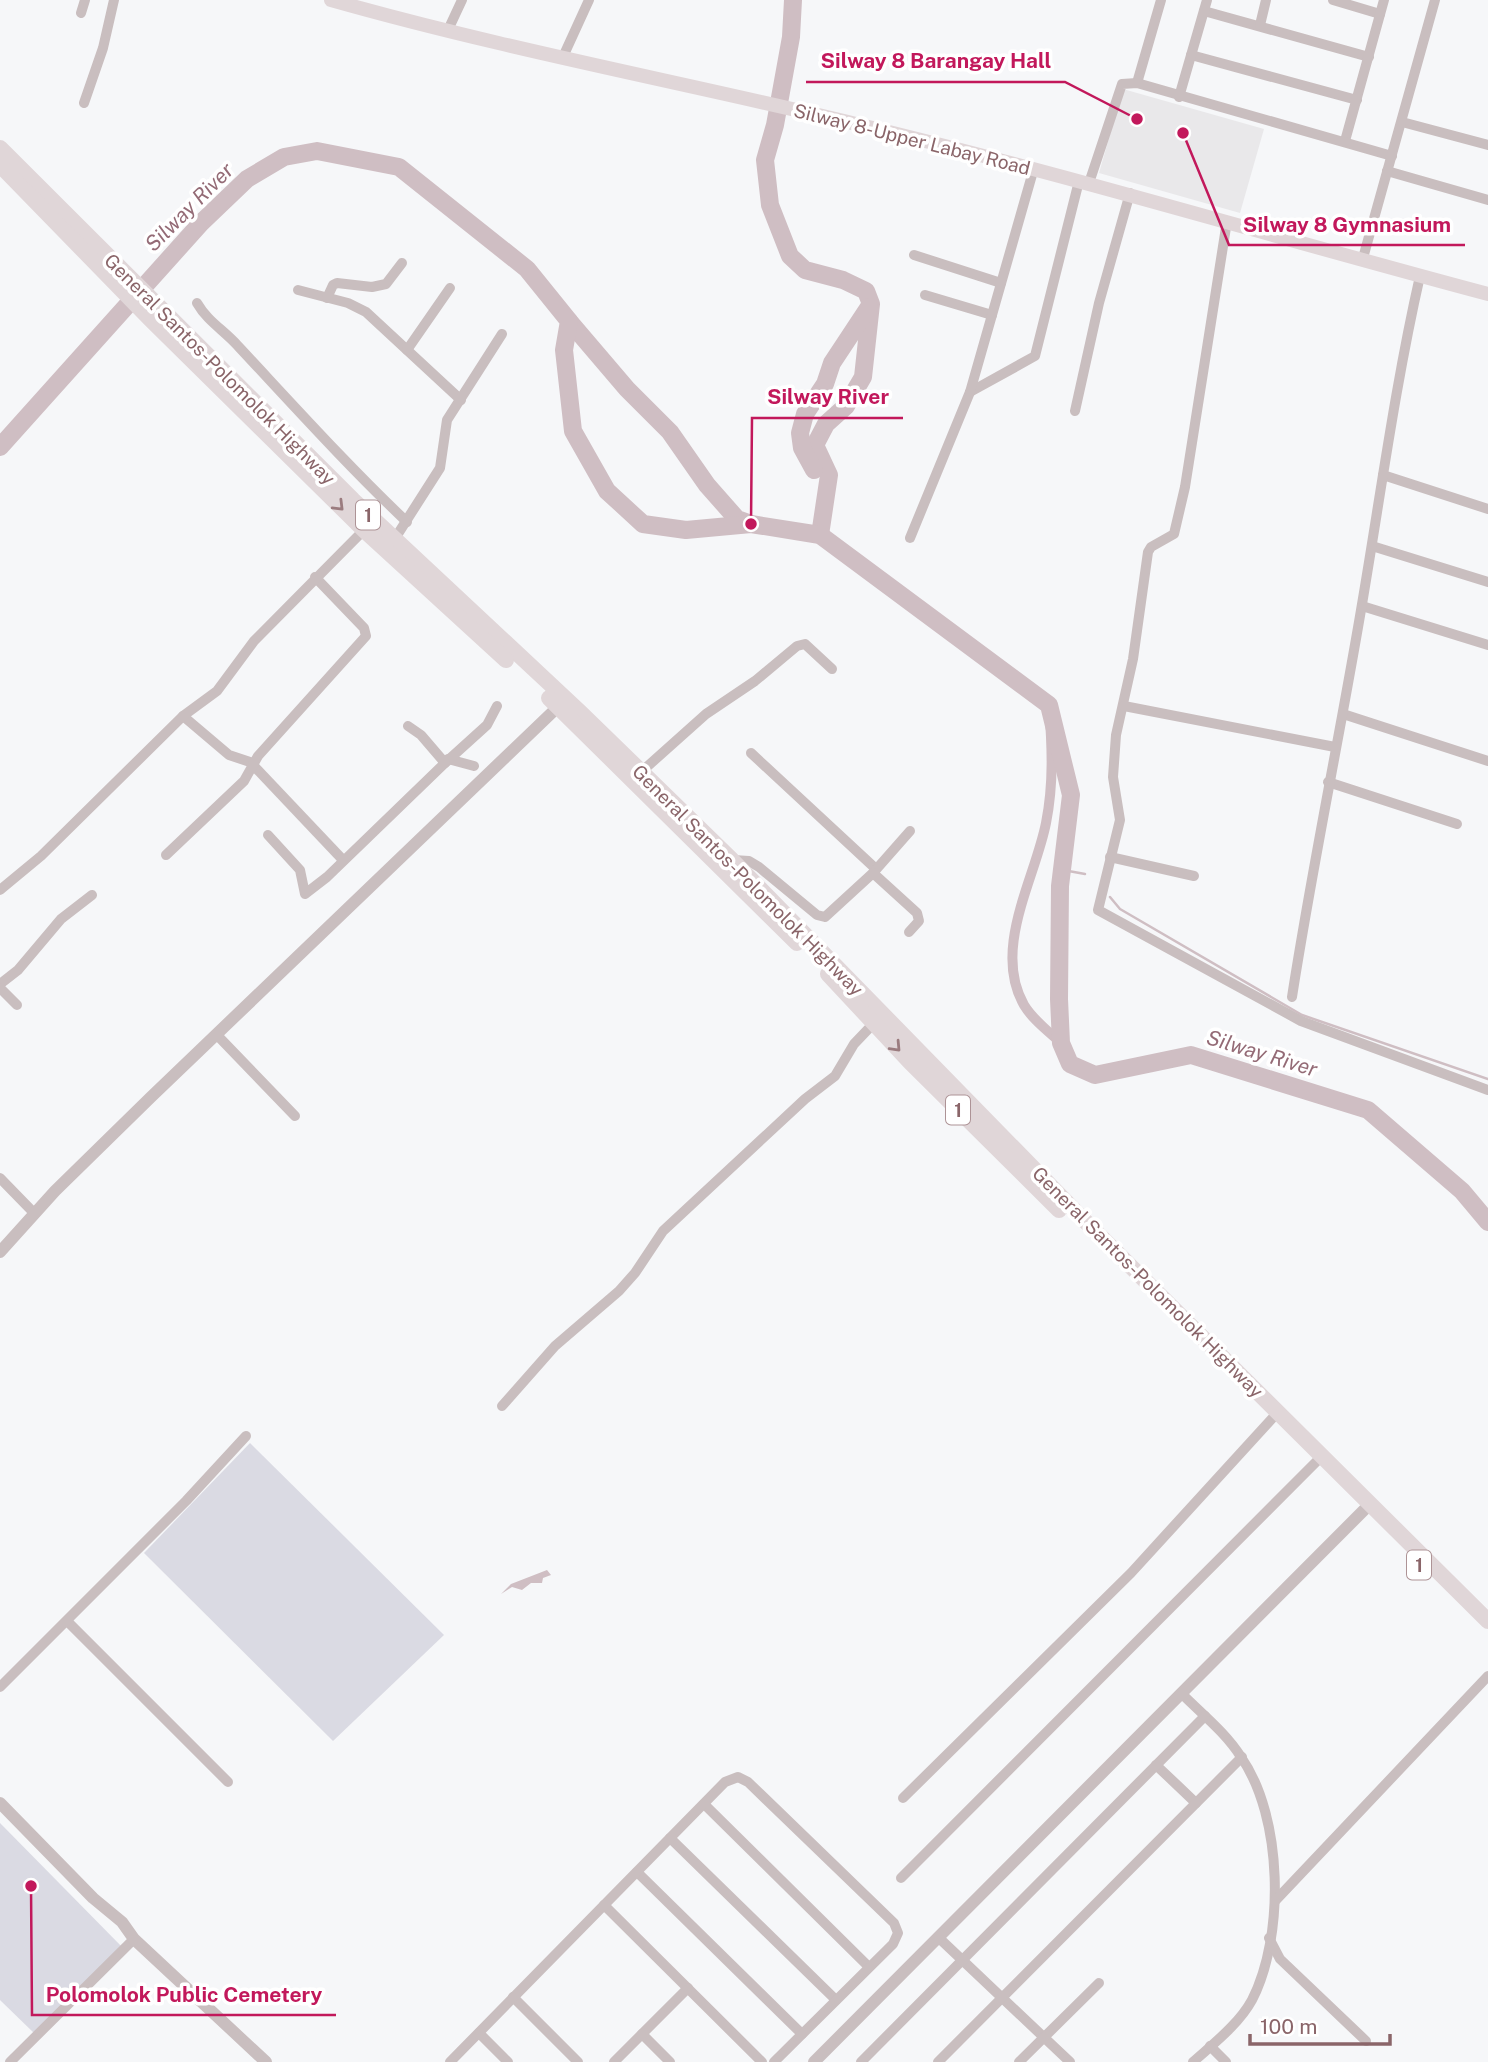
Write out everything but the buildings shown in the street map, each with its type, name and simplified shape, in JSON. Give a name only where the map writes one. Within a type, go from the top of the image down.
[{"type":"highway","name":"General Santos-Polomolok Highway","points":[[0,148],[110,269]]},
{"type":"highway","name":"1","points":[[0,165],[110,269],[364,530],[562,703],[874,1023],[1366,1507],[1488,1621]]},
{"type":"highway","name":"General Santos-Polomolok Highway","points":[[156,316],[562,703],[732,860],[1274,1415]]},
{"type":"highway","name":"1","points":[[1366,1507],[1488,1636]]},
{"type":"main road","name":"Silway 8-Upper Labay Road","points":[[331,0],[562,59],[757,101],[1130,193],[1488,294]]},
{"type":"street","points":[[81,13],[85,0]]},
{"type":"street","points":[[84,103],[103,48],[114,0]]},
{"type":"street","points":[[448,30],[462,0]]},
{"type":"street","points":[[562,59],[589,0]]},
{"type":"street","points":[[1137,83],[1161,0]]},
{"type":"street","points":[[1260,25],[1266,0]]},
{"type":"street","points":[[1333,0],[1380,14]]},
{"type":"street","points":[[1345,141],[1384,0]]},
{"type":"street","points":[[1363,258],[1435,0]]},
{"type":"street","points":[[1180,97],[1205,5],[1260,25],[1369,57]]},
{"type":"street","points":[[1191,55],[1357,100]]},
{"type":"street","points":[[970,393],[1035,356],[1084,182],[1119,86],[1137,83],[1392,156]]},
{"type":"street","points":[[1402,122],[1488,145]]},
{"type":"street","points":[[909,538],[970,393],[1034,169]]},
{"type":"street","points":[[1387,171],[1488,200]]},
{"type":"street","points":[[1074,411],[1099,303],[1130,193]]},
{"type":"street","points":[[1227,221],[1185,488],[1174,534],[1147,552],[1124,706],[1116,735],[1114,770],[1120,820],[1097,908],[1102,914],[1186,956],[1301,1021],[1488,1090]]},
{"type":"street","points":[[914,255],[1000,283]]},
{"type":"street","points":[[327,298],[333,285],[337,283],[372,287],[386,284],[402,263]]},
{"type":"street","points":[[1292,997],[1328,782],[1362,606],[1403,351],[1420,276]]},
{"type":"street","points":[[407,350],[450,288]]},
{"type":"street","points":[[298,290],[366,312],[461,400]]},
{"type":"street","points":[[925,295],[992,315]]},
{"type":"street","points":[[197,303],[214,326],[237,344],[333,451],[407,522]]},
{"type":"street","points":[[394,540],[440,468],[447,420],[502,334]]},
{"type":"street","points":[[1383,475],[1488,509]]},
{"type":"street","points":[[0,890],[41,856],[183,716],[217,691],[254,640],[364,530]]},
{"type":"street","points":[[1372,546],[1488,582]]},
{"type":"street","points":[[166,855],[224,802],[250,774],[253,764],[366,636],[364,628],[315,577]]},
{"type":"street","points":[[1362,606],[1488,645]]},
{"type":"street","points":[[640,773],[706,714],[755,681],[797,646],[805,644],[813,648],[832,670]]},
{"type":"street","points":[[1,1249],[216,1034],[562,703]]},
{"type":"street","points":[[268,835],[300,870],[303,898],[487,725],[497,706]]},
{"type":"street","points":[[1124,706],[1335,747]]},
{"type":"street","points":[[1343,714],[1488,761]]},
{"type":"street","points":[[183,716],[229,755],[253,764],[343,860]]},
{"type":"street","points":[[408,726],[421,735],[446,761],[474,766]]},
{"type":"street","points":[[751,753],[918,913],[919,921],[909,932]]},
{"type":"street","points":[[1328,782],[1457,824]]},
{"type":"street","points":[[732,860],[753,863],[817,915],[825,917],[874,871],[909,831]]},
{"type":"street","points":[[1110,858],[1194,876]]},
{"type":"street","points":[[18,1005],[0,986],[18,970],[61,919],[92,895]]},
{"type":"street","points":[[502,1406],[555,1346],[619,1291],[635,1273],[663,1231],[804,1099],[835,1076],[854,1044],[874,1023]]},
{"type":"street","points":[[216,1034],[295,1116]]},
{"type":"street","points":[[0,1178],[35,1214]]},
{"type":"street","points":[[904,1798],[1131,1573],[1274,1415]]},
{"type":"street","points":[[0,1688],[186,1502],[246,1436]]},
{"type":"street","points":[[901,1878],[1318,1460]]},
{"type":"street","points":[[814,2062],[1366,1507]]},
{"type":"street","points":[[68,1622],[228,1782]]},
{"type":"street","points":[[1275,1901],[1488,1676]]},
{"type":"street","points":[[1182,1694],[1242,1757],[1265,1813],[1276,1877],[1269,1937],[1260,1980],[1251,2001],[1193,2062]]},
{"type":"street","points":[[861,2062],[1205,1716]]},
{"type":"street","points":[[938,2062],[1242,1757]]},
{"type":"street","points":[[1156,1765],[1196,1803]]},
{"type":"street","points":[[450,2062],[725,1782],[743,1778],[894,1923],[898,1933],[897,1938],[869,1968],[774,2062]]},
{"type":"street","points":[[0,1803],[93,1898],[122,1922],[134,1939],[265,2062]]},
{"type":"street","points":[[704,1804],[869,1968]]},
{"type":"street","points":[[670,1838],[836,2000]]},
{"type":"street","points":[[637,1871],[802,2034]]},
{"type":"street","points":[[604,1905],[762,2062]]},
{"type":"street","points":[[1269,1937],[1280,1959],[1366,2040]]},
{"type":"street","points":[[939,1938],[1070,2062]]},
{"type":"street","points":[[10,2062],[134,1939]]},
{"type":"street","points":[[1019,2062],[1098,1983]]},
{"type":"street","points":[[614,2062],[688,1988]]},
{"type":"street","points":[[513,1997],[578,2062]]},
{"type":"street","points":[[479,2033],[508,2062]]},
{"type":"street","points":[[642,2034],[670,2062]]},
{"type":"street","points":[[1210,2046],[1226,2062]]},
{"type":"shaded area","points":[[1123,89],[1264,129],[1240,213],[1099,173]]},
{"type":"shaded area","points":[[250,1443],[444,1635],[333,1741],[144,1553]]},
{"type":"shaded area","points":[[547,1570],[551,1575],[543,1578],[542,1583],[531,1583],[522,1590],[512,1587],[501,1594],[511,1584]]},
{"type":"shaded area","points":[[0,1823],[124,1949],[35,2034],[0,2000]]},
{"type":"waterway","points":[[793,0],[791,37],[775,125],[765,160],[770,205],[790,256],[805,270],[843,280],[866,291],[871,304],[863,377],[846,406],[826,424],[815,445],[829,475],[820,535]]},
{"type":"waterway","name":"Silway River","points":[[0,447],[201,223],[247,179],[284,157],[317,151],[399,167],[527,269],[569,321],[564,350],[573,431],[607,491],[643,524],[686,530],[751,524],[820,535],[1049,705],[1071,795],[1060,886],[1059,999],[1061,1043],[1070,1064],[1095,1075],[1191,1055],[1368,1110],[1462,1191],[1488,1222]]},
{"type":"waterway","points":[[814,470],[802,448],[800,433],[805,414],[825,384],[832,363],[869,307]]},
{"type":"waterway","points":[[569,321],[627,389],[670,432],[707,485],[737,519],[751,524]]},
{"type":"waterway","points":[[1049,705],[1052,764],[1049,808],[1041,845],[1019,914],[1012,961],[1015,983],[1024,1005],[1061,1043]]},
{"type":"waterway","points":[[1063,870],[1085,874]]},
{"type":"waterway","points":[[1110,897],[1120,909],[1302,1015],[1488,1079]]},
{"type":"place","name":"Silway 8 Barangay Hall","points":[[1137,119]]},
{"type":"place","name":"Silway 8 Gymnasium","points":[[1183,133]]},
{"type":"place","name":"Silway River","points":[[751,524]]},
{"type":"place","name":"Polomolok Public Cemetery","points":[[31,1886]]}]
